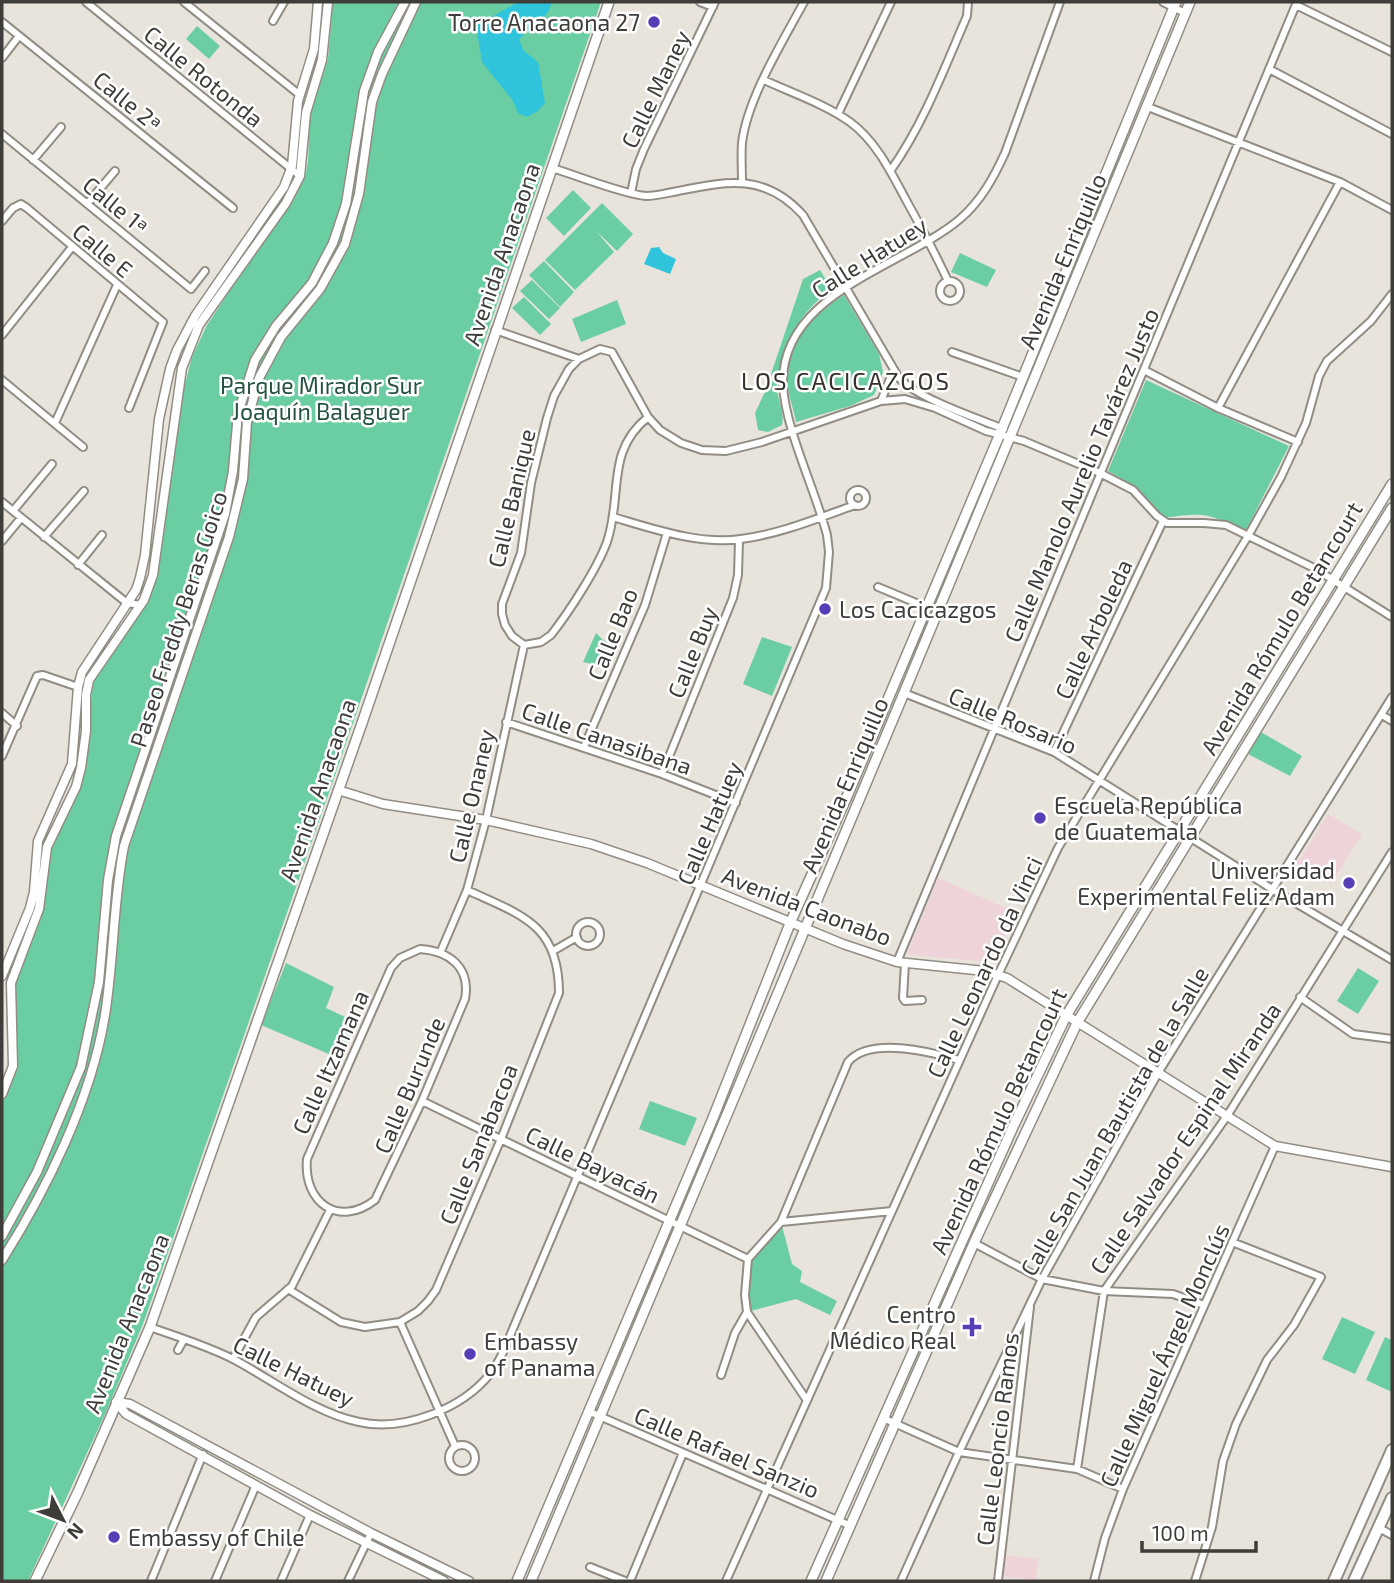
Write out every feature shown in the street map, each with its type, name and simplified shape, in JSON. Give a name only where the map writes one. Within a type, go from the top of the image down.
[{"type":"highway","points":[[1334,1581],[1392,1450]]},
{"type":"highway","points":[[1354,1581],[1392,1498]]},
{"type":"main road","name":"Avenida Anacaona","points":[[35,1581],[150,1326],[609,2]]},
{"type":"main road","name":"Avenida Enriquillo","points":[[531,1581],[904,693],[1190,2]]},
{"type":"main road","name":"Avenida Enriquillo","points":[[517,1581],[713,1118],[791,921],[848,794],[1023,377],[1175,4]]},
{"type":"main road","points":[[1098,193],[1110,198]]},
{"type":"main road","name":"Avenida Rómulo Betancourt","points":[[811,1581],[1008,1138],[1066,1016],[1392,484]]},
{"type":"main road","name":"Avenida Rómulo Betancourt","points":[[826,1581],[974,1243],[1077,1023],[1392,508]]},
{"type":"main road","points":[[848,794],[859,798]]},
{"type":"street","name":"Calle Rotonda","points":[[86,2],[300,176]]},
{"type":"street","points":[[184,2],[300,95]]},
{"type":"street","points":[[274,21],[284,2]]},
{"type":"street","points":[[2,976],[30,908],[38,841],[72,764],[78,687],[82,672],[136,590],[143,569],[159,419],[170,369],[195,316],[284,187],[291,169],[300,95],[314,49],[318,2]]},
{"type":"street","points":[[2,1094],[13,1066],[11,983],[40,909],[47,847],[76,787],[81,768],[89,680],[141,605],[149,589],[159,550],[177,391],[186,355],[199,325],[286,203],[300,176],[306,113],[321,60],[328,2]]},
{"type":"street","name":"Paseo Freddy Beras Goico","points":[[2,1236],[37,1172],[81,1067],[98,992],[108,880],[116,836],[225,514],[233,471],[238,413],[246,385],[262,348],[276,326],[312,283],[333,243],[346,204],[364,91],[378,52],[405,2]]},
{"type":"street","name":"Paseo Freddy Beras Goico","points":[[2,1260],[44,1186],[74,1118],[95,1056],[110,982],[117,893],[124,846],[229,537],[243,479],[247,422],[259,378],[281,337],[320,289],[338,259],[359,194],[372,102],[395,43],[416,2]]},
{"type":"street","points":[[700,2],[714,4]]},
{"type":"street","points":[[742,182],[742,143],[747,122],[764,80],[804,2]]},
{"type":"street","points":[[838,114],[891,2]]},
{"type":"street","points":[[891,170],[911,142],[924,116],[967,16],[968,2]]},
{"type":"street","name":"Calle Hatuey","points":[[150,1326],[233,1359],[320,1407],[359,1422],[392,1424],[440,1410],[479,1386],[496,1365],[826,588],[829,552],[822,516],[793,431],[783,388],[784,369],[790,347],[811,316],[846,288],[946,229],[968,211],[998,169],[1060,2]]},
{"type":"street","points":[[1163,2],[1175,4],[1185,13]]},
{"type":"street","points":[[1297,3],[1392,52]]},
{"type":"street","name":"Calle Manolo Aurelio Tavárez Justo","points":[[901,962],[994,728],[1297,3]]},
{"type":"street","name":"Calle Maney","points":[[631,193],[643,149],[714,4]]},
{"type":"street","name":"Calle 2ª","points":[[2,22],[233,208]]},
{"type":"street","points":[[2,58],[19,36]]},
{"type":"street","points":[[1269,69],[1392,134]]},
{"type":"street","points":[[764,80],[838,114],[868,139],[891,170],[929,239],[948,281]]},
{"type":"street","points":[[1148,107],[1340,182],[1392,210]]},
{"type":"street","points":[[33,160],[61,127]]},
{"type":"street","name":"Calle 1ª","points":[[2,134],[191,289],[205,271]]},
{"type":"street","points":[[552,168],[631,193],[653,195],[727,182],[742,182],[774,192],[793,204],[803,215],[893,371],[905,385],[1000,432]]},
{"type":"street","points":[[87,204],[115,171]]},
{"type":"street","points":[[1219,408],[1340,182]]},
{"type":"street","name":"Calle E","points":[[2,221],[13,208],[21,204],[163,322],[129,408]]},
{"type":"street","points":[[2,335],[72,247]]},
{"type":"street","points":[[55,423],[117,285]]},
{"type":"street","name":"Calle Leonardo da Vinci","points":[[726,1581],[959,1060],[1058,848],[1248,536],[1298,442],[1319,376],[1327,361],[1371,321],[1392,294]]},
{"type":"street","points":[[495,330],[579,359],[600,349],[612,352],[648,417],[660,430],[681,443],[702,450],[726,451],[881,401],[905,399],[935,408],[1010,435],[1100,473],[1133,490],[1163,521],[1171,524],[1226,525],[1333,579],[1392,617]]},
{"type":"street","points":[[952,352],[1023,377]]},
{"type":"street","name":"Calle Banique","points":[[524,645],[512,636],[505,625],[502,604],[521,553],[531,483],[554,396],[560,382],[579,359]]},
{"type":"street","points":[[1144,370],[1219,408],[1298,442]]},
{"type":"street","points":[[881,401],[893,371]]},
{"type":"street","points":[[2,380],[83,447]]},
{"type":"street","points":[[524,645],[541,642],[558,626],[601,555],[614,517],[621,451],[632,431],[648,417]]},
{"type":"street","points":[[13,511],[52,464]]},
{"type":"street","points":[[44,537],[84,491]]},
{"type":"street","points":[[2,502],[127,603],[141,605]]},
{"type":"street","points":[[614,517],[667,533],[739,540],[769,534],[855,505]]},
{"type":"street","points":[[2,541],[21,518]]},
{"type":"street","name":"Calle Arboleda","points":[[1054,752],[1163,521]]},
{"type":"street","name":"Calle Bao","points":[[584,747],[645,605],[667,533]]},
{"type":"street","points":[[78,565],[102,535]]},
{"type":"street","name":"Calle Buy","points":[[662,774],[733,598],[738,575],[739,540]]},
{"type":"street","points":[[878,587],[926,607]]},
{"type":"street","name":"Calle Onaney","points":[[442,951],[467,890],[486,820],[524,645]]},
{"type":"street","points":[[2,756],[37,676],[43,675],[78,687]]},
{"type":"street","name":"Calle Rosario","points":[[904,693],[1054,752],[1272,889],[1392,960]]},
{"type":"street","name":"Calle San Juan Bautista de la Salle","points":[[903,1581],[959,1452],[1042,1279],[1158,1073],[1392,697]]},
{"type":"street","points":[[2,713],[17,726]]},
{"type":"street","points":[[1382,715],[1392,721]]},
{"type":"street","name":"Calle Canasibana","points":[[506,722],[662,774],[736,803]]},
{"type":"street","name":"Avenida Caonabo","points":[[338,790],[383,804],[486,820],[591,844],[647,863],[843,944],[901,962],[985,971],[998,975],[1019,984],[1275,1146],[1392,1166]]},
{"type":"street","name":"Calle Salvador Espinal Miranda","points":[[1077,1469],[1104,1291],[1227,1116],[1392,852]]},
{"type":"street","name":"Calle Sanabacoa","points":[[400,1322],[418,1311],[436,1290],[501,1139],[559,993],[559,970],[553,951],[542,932],[520,915],[467,890]]},
{"type":"street","points":[[553,951],[577,937]]},
{"type":"street","name":"Calle Itzamana","points":[[330,1210],[315,1196],[309,1185],[306,1172],[311,1150],[391,968],[408,953],[420,949],[442,951]]},
{"type":"street","name":"Calle Burunde","points":[[330,1210],[353,1212],[365,1208],[375,1200],[422,1101],[467,989],[465,978],[458,967],[442,951]]},
{"type":"street","points":[[1106,951],[1116,959]]},
{"type":"street","points":[[901,962],[904,1000],[922,1000]]},
{"type":"street","points":[[1300,997],[1353,1034],[1392,1040]]},
{"type":"street","points":[[806,1399],[747,1312],[745,1295],[748,1259],[781,1222],[848,1062],[854,1055],[861,1051],[910,1048],[959,1060]]},
{"type":"street","name":"Calle Bayacán","points":[[422,1101],[748,1259]]},
{"type":"street","points":[[1008,1138],[1020,1143]]},
{"type":"street","name":"Calle Miguel Ángel Monclús","points":[[1094,1581],[1105,1538],[1124,1489],[1275,1146]]},
{"type":"street","points":[[233,1359],[256,1318],[296,1279],[330,1210]]},
{"type":"street","points":[[781,1222],[892,1211]]},
{"type":"street","points":[[1195,1581],[1212,1527],[1223,1461],[1236,1424],[1267,1360],[1294,1325],[1321,1276],[1233,1242]]},
{"type":"street","points":[[974,1243],[1042,1279],[1104,1291],[1173,1294],[1204,1306]]},
{"type":"street","points":[[288,1289],[341,1322],[365,1327],[400,1322],[455,1446]]},
{"type":"street","name":"Calle Leoncio Ramos","points":[[998,1581],[1031,1301]]},
{"type":"street","points":[[721,1375],[735,1333],[747,1312]]},
{"type":"street","points":[[178,1350],[184,1339]]},
{"type":"street","points":[[116,1402],[126,1414],[310,1515],[443,1581]]},
{"type":"street","points":[[116,1402],[130,1404],[468,1581]]},
{"type":"street","name":"Calle Rafael Sanzio","points":[[588,1411],[851,1526]]},
{"type":"street","points":[[883,1418],[959,1452],[1077,1469],[1124,1489]]},
{"type":"street","points":[[455,1446],[468,1447],[474,1453],[473,1466],[466,1471],[457,1471],[450,1466],[448,1457],[455,1446]]},
{"type":"street","points":[[590,1567],[628,1581],[683,1453]]},
{"type":"street","points":[[150,1581],[203,1454]]},
{"type":"street","points":[[215,1581],[256,1485]]},
{"type":"street","points":[[281,1581],[310,1515]]},
{"type":"street","points":[[1379,1528],[1392,1535]]},
{"type":"street","points":[[348,1581],[371,1532]]},
{"type":"shaded area","points":[[1328,814],[1362,834],[1331,884],[1297,864]]},
{"type":"shaded area","points":[[938,878],[1015,912],[994,962],[909,955],[908,951]]},
{"type":"shaded area","points":[[1003,1555],[1038,1559],[1036,1580],[1000,1576]]},
{"type":"green space","name":"Parque Mirador Sur Joaquín Balaguer","points":[[333,2],[601,2],[143,1324],[106,1412],[28,1581],[2,1581],[2,1098],[12,1082],[17,1065],[14,1014],[16,980],[43,907],[51,845],[85,768],[93,682],[158,573],[183,392],[192,357],[207,325],[305,178],[310,113],[328,59]]},
{"type":"green space","points":[[197,26],[220,46],[209,59],[186,39]]},
{"type":"green space","points":[[573,190],[591,208],[564,236],[546,218]]},
{"type":"green space","points":[[602,203],[633,234],[617,251],[596,231],[614,252],[575,290],[545,260]]},
{"type":"green space","points":[[960,253],[996,270],[987,287],[951,272]]},
{"type":"green space","points":[[544,261],[574,292],[560,307],[529,275]]},
{"type":"green space","points":[[820,270],[831,288],[806,312],[796,328],[778,377],[777,392],[782,425],[768,432],[758,430],[755,413],[765,392],[803,279]]},
{"type":"green space","points":[[532,280],[560,308],[549,319],[520,291]]},
{"type":"green space","points":[[844,295],[879,354],[883,372],[874,395],[850,406],[796,422],[788,389],[789,360],[801,334],[810,323]]},
{"type":"green space","points":[[524,297],[551,324],[540,335],[512,308]]},
{"type":"green space","points":[[617,300],[626,324],[581,342],[572,319]]},
{"type":"green space","points":[[1146,380],[1289,446],[1245,532],[1206,516],[1164,518],[1133,485],[1108,471]]},
{"type":"green space","points":[[596,633],[603,640],[619,646],[609,668],[583,662]]},
{"type":"green space","points":[[762,637],[792,647],[772,696],[743,684]]},
{"type":"green space","points":[[1261,732],[1302,756],[1290,776],[1248,754]]},
{"type":"green space","points":[[286,963],[334,987],[326,1008],[358,1023],[343,1060],[261,1025]]},
{"type":"green space","points":[[1358,968],[1379,981],[1358,1014],[1337,1001]]},
{"type":"green space","points":[[650,1101],[697,1118],[685,1146],[639,1129]]},
{"type":"green space","points":[[781,1222],[792,1264],[802,1271],[800,1282],[837,1301],[830,1315],[796,1299],[747,1312],[748,1259]]},
{"type":"green space","points":[[1342,1317],[1375,1332],[1355,1374],[1322,1359]]},
{"type":"green space","points":[[1385,1337],[1392,1340],[1392,1392],[1366,1380]]},
{"type":"water","points":[[518,2],[552,2],[534,31],[526,31],[519,40],[524,51],[538,62],[545,103],[527,117],[518,113],[513,101],[482,62],[476,26]]},
{"type":"water","points":[[659,247],[663,253],[676,259],[670,274],[644,264],[651,248]]},
{"type":"place","name":"Torre Anacaona 27","points":[[654,22]]},
{"type":"place","name":"Los Cacicazgos","points":[[825,609]]},
{"type":"place","name":"Escuela República de Guatemala","points":[[1040,818]]},
{"type":"place","name":"Universidad Experimental Feliz Adam","points":[[1349,883]]},
{"type":"place","name":"Centro Médico Real","points":[[972,1327]]},
{"type":"place","name":"Embassy of Panama","points":[[470,1354]]},
{"type":"place","name":"Embassy of Chile","points":[[114,1537]]},
{"type":"district","name":"LOS CACICAZGOS","points":[[846,380]]}]
